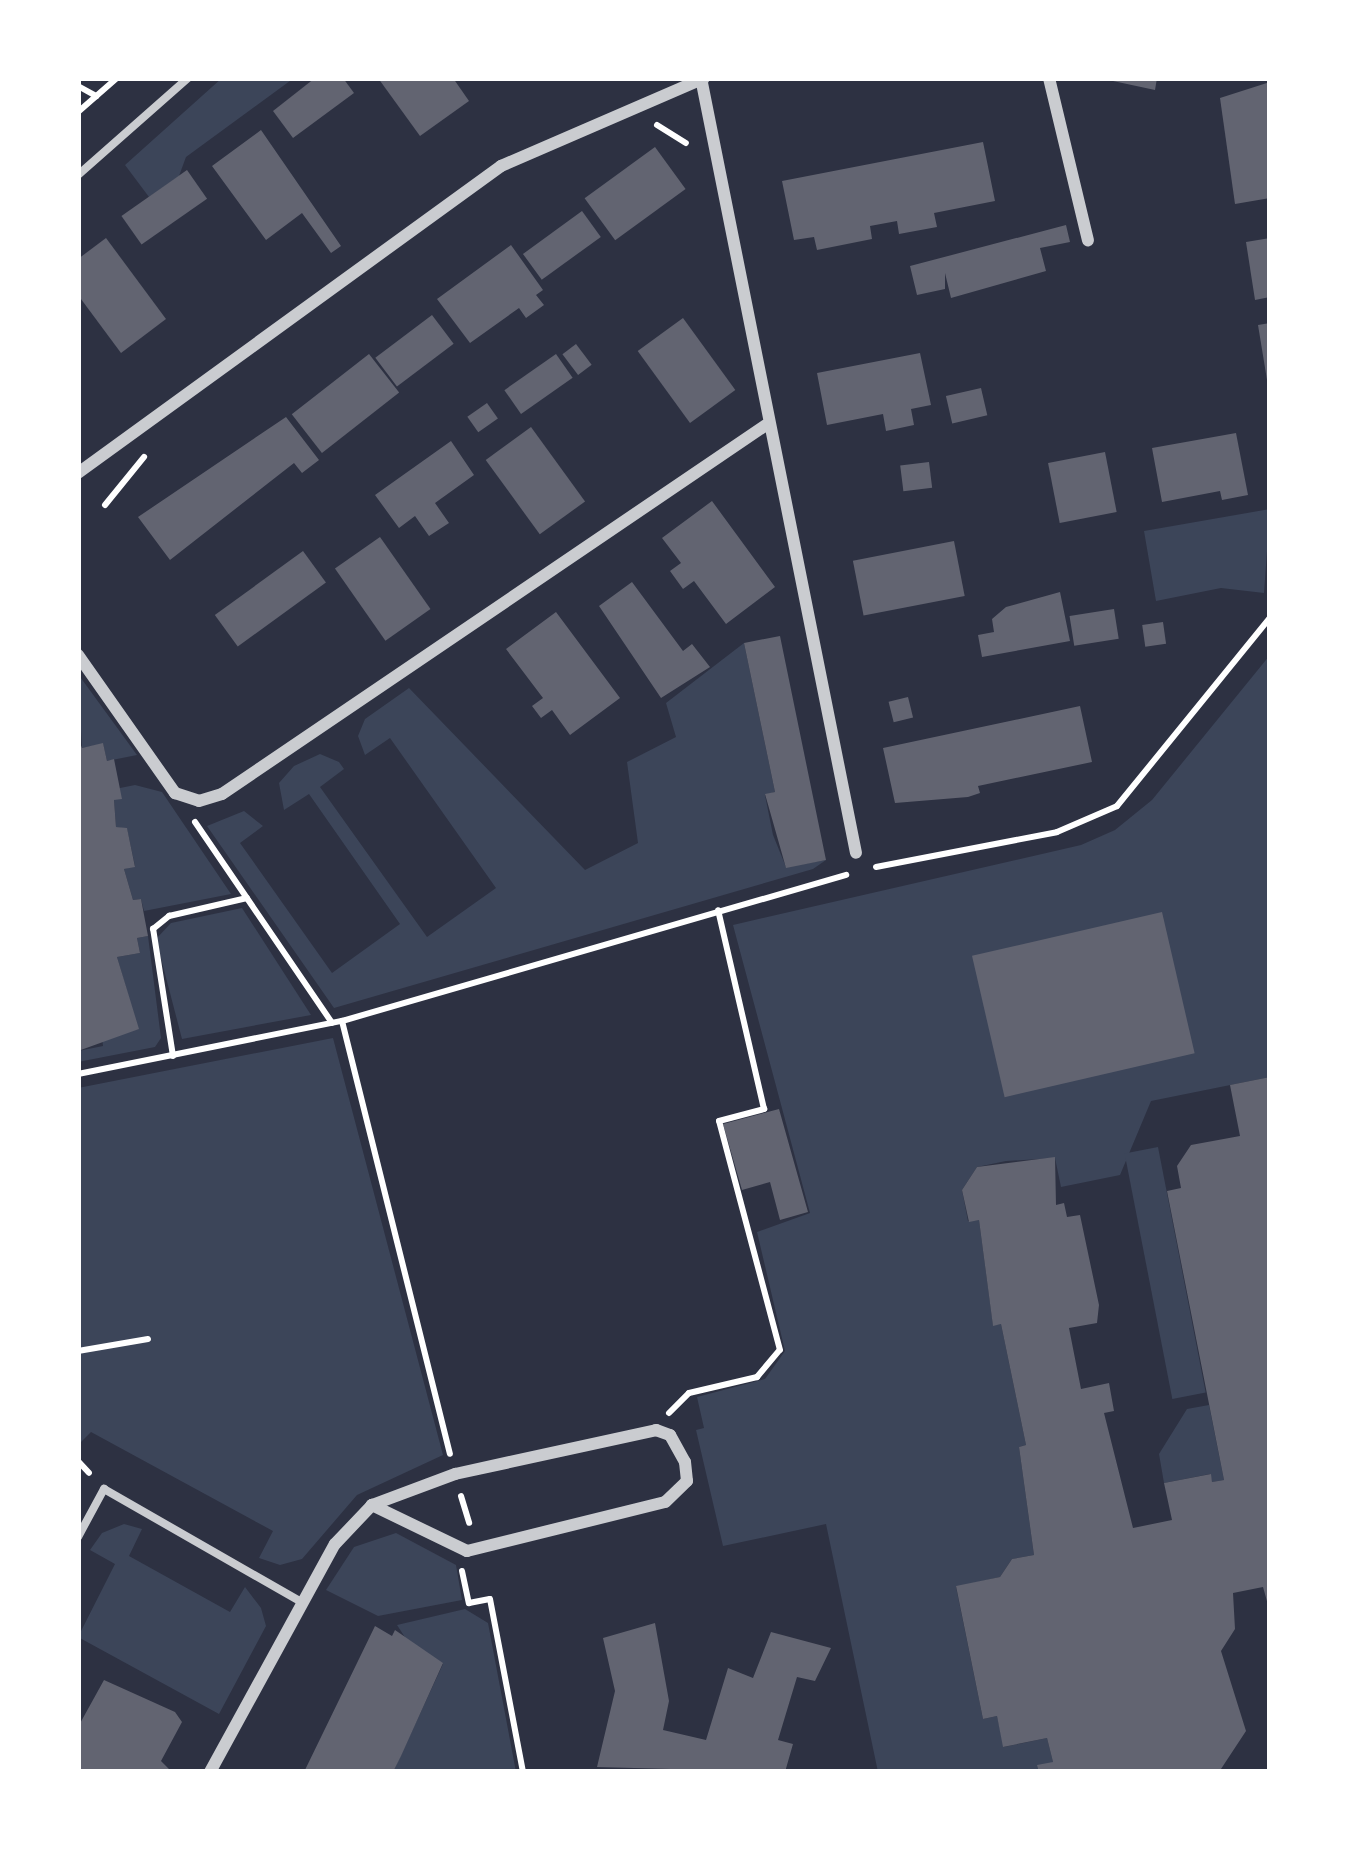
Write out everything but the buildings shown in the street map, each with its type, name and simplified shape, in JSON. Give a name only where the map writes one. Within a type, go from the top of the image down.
[{"type":"street","points":[[78,473],[501,166],[702,78],[766,425],[856,853]]},
{"type":"street","points":[[1049,78],[1088,240]]},
{"type":"street","points":[[78,655],[176,794],[199,801],[248,782],[766,425]]},
{"type":"street","points":[[210,1772],[335,1544],[372,1505],[455,1474],[656,1430],[680,1446],[687,1481],[681,1493],[467,1551],[372,1505]]},
{"type":"lane","points":[[78,176],[188,78]]},
{"type":"lane","points":[[78,1538],[104,1489],[301,1602]]},
{"type":"path","points":[[78,112],[117,78]]},
{"type":"path","points":[[78,86],[96,96]]},
{"type":"path","points":[[645,123],[672,131],[696,155]]},
{"type":"path","points":[[105,505],[149,448]]},
{"type":"path","points":[[78,1074],[341,1021],[718,910],[1089,823],[1137,790],[1270,617]]},
{"type":"path","points":[[176,794],[332,1023]]},
{"type":"path","points":[[172,1056],[153,929],[169,916],[247,898]]},
{"type":"path","points":[[656,1430],[689,1393],[757,1377],[780,1350],[719,1121],[764,1108],[718,910]]},
{"type":"path","points":[[341,1021],[472,1534],[462,1569],[470,1603],[490,1599],[523,1772]]},
{"type":"path","points":[[78,1351],[148,1340]]},
{"type":"shaded area","points":[[222,78],[294,78],[186,157],[179,176],[149,197],[125,165]]},
{"type":"shaded area","points":[[1270,509],[1264,593],[1221,588],[1156,601],[1144,531]]},
{"type":"shaded area","points":[[744,643],[775,792],[765,795],[773,835],[786,867],[826,860],[813,869],[334,1008],[207,826],[244,811],[263,826],[240,843],[332,973],[400,924],[309,794],[284,810],[279,783],[294,766],[320,754],[339,762],[344,769],[320,787],[427,937],[496,888],[390,738],[365,755],[358,736],[365,719],[409,688],[585,870],[638,843],[627,762],[676,737],[666,703]]},
{"type":"shaded area","points":[[1270,655],[1270,1077],[1151,1101],[1120,1175],[1061,1187],[1055,1158],[1006,1161],[977,1167],[962,1190],[968,1221],[979,1220],[993,1325],[1001,1324],[1026,1445],[1019,1447],[1034,1555],[1012,1559],[1000,1577],[956,1587],[983,1719],[997,1716],[1004,1747],[1047,1738],[1053,1762],[1039,1772],[878,1772],[826,1524],[723,1546],[696,1430],[704,1428],[697,1397],[765,1379],[785,1351],[757,1232],[810,1213],[733,925],[1081,845],[1115,830],[1152,800]]},
{"type":"shaded area","points":[[78,674],[137,755],[107,761],[103,744],[82,748]]},
{"type":"shaded area","points":[[135,785],[162,792],[231,894],[144,911],[141,899],[133,900],[124,869],[135,866],[127,829],[116,827],[114,800],[120,788]]},
{"type":"shaded area","points":[[242,908],[311,1015],[182,1039],[156,939],[171,923]]},
{"type":"shaded area","points":[[148,936],[161,1038],[155,1047],[78,1062],[78,1051],[103,1046],[102,1037],[138,1029],[117,957],[140,953],[137,938]]},
{"type":"shaded area","points":[[333,1038],[443,1455],[357,1495],[302,1559],[280,1565],[259,1558],[273,1531],[91,1432],[78,1445],[78,1088]]},
{"type":"shaded area","points":[[1158,1147],[1206,1392],[1172,1399],[1125,1153]]},
{"type":"shaded area","points":[[1209,1405],[1224,1480],[1212,1482],[1210,1474],[1164,1483],[1159,1454],[1187,1409]]},
{"type":"shaded area","points":[[124,1524],[142,1529],[129,1556],[230,1612],[245,1587],[261,1608],[266,1626],[219,1714],[78,1637],[115,1564],[90,1550],[102,1533]]},
{"type":"shaded area","points":[[396,1533],[456,1565],[462,1600],[378,1616],[326,1590],[354,1547]]},
{"type":"shaded area","points":[[465,1609],[488,1623],[516,1772],[393,1772],[443,1664],[410,1645],[397,1625]]}]
